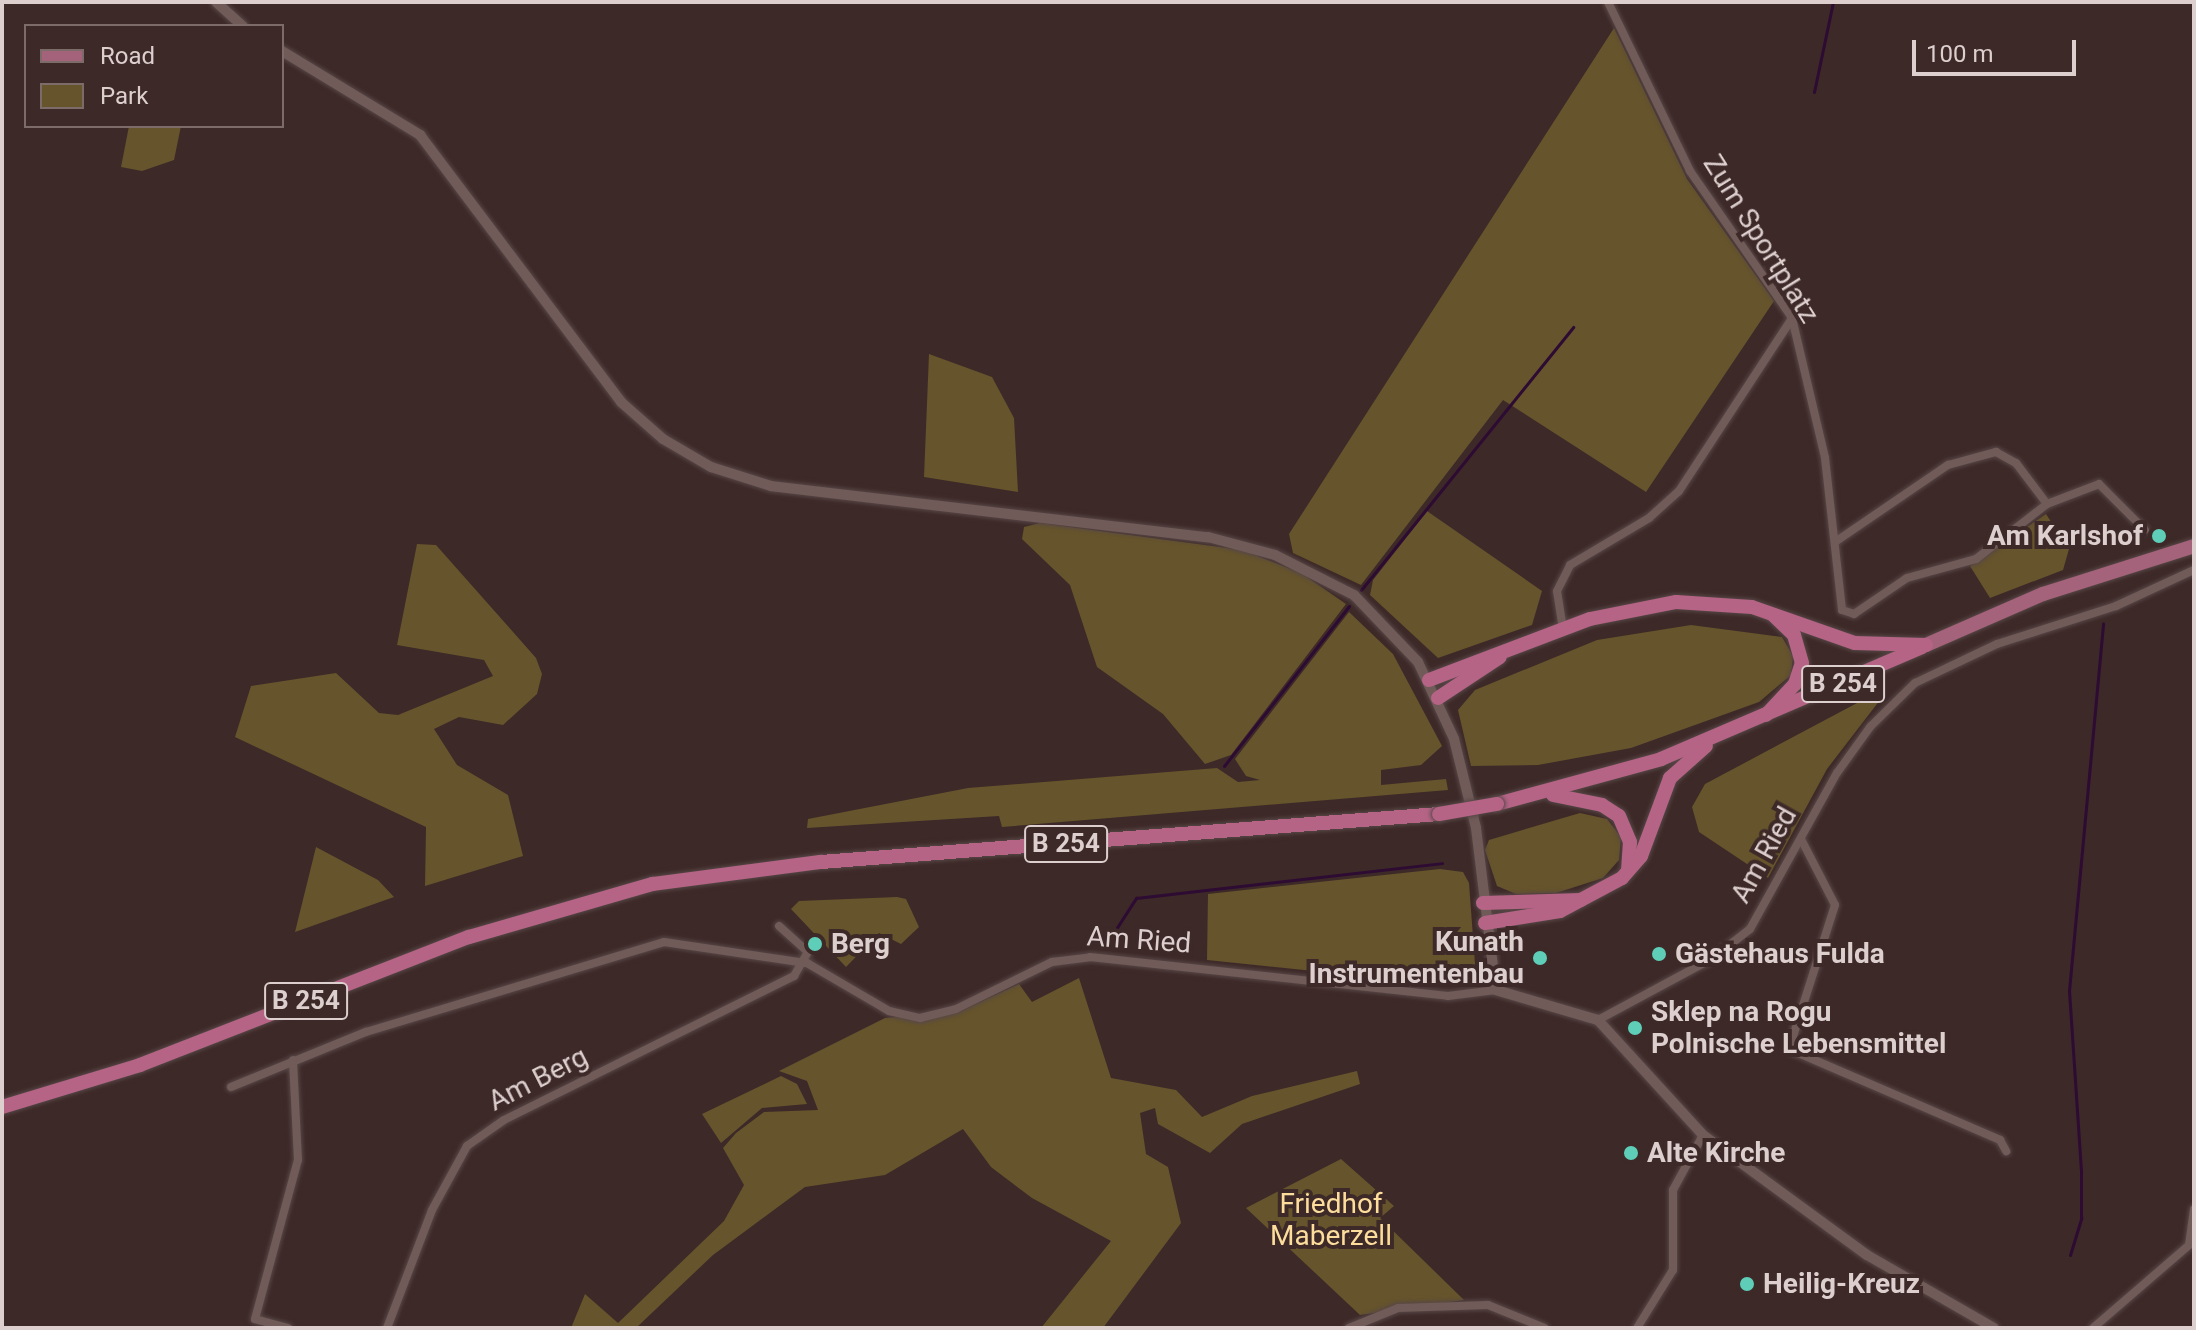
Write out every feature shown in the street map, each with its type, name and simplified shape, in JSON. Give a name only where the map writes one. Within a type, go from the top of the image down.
[{"type":"highway","points":[[1429,680],[1563,629],[1676,602],[1770,612],[1855,643],[1926,645]]},
{"type":"highway","points":[[1760,720],[1795,684],[1802,663],[1794,635],[1770,612]]},
{"type":"highway","name":"B 254","points":[[2,1107],[154,1060],[482,932],[653,884],[821,862],[1439,814],[1497,804],[1547,794],[1712,740],[1926,645]]},
{"type":"highway","points":[[1438,698],[1506,651]]},
{"type":"highway","points":[[1485,923],[1560,911],[1628,870],[1641,856],[1670,778],[1712,740]]},
{"type":"highway","points":[[1547,794],[1602,805],[1619,816],[1630,842],[1628,870]]},
{"type":"highway","points":[[1483,903],[1582,900]]},
{"type":"main road","name":"B 254","points":[[1926,645],[2079,581],[2194,546]]},
{"type":"street","points":[[216,2],[241,24]]},
{"type":"street","name":"Zum Sportplatz","points":[[1608,2],[1690,171],[1792,318],[1805,355],[1835,542],[1842,610],[1854,614],[1907,578],[1976,559],[2047,504]]},
{"type":"street","points":[[284,52],[420,135],[600,377],[641,421],[685,453],[771,486],[1241,544],[1354,595],[1404,642],[1438,698],[1470,796],[1496,990]]},
{"type":"street","points":[[1563,629],[1557,591],[1570,565],[1649,518],[1679,491],[1792,318]]},
{"type":"street","points":[[1835,542],[1971,454],[1996,452],[2016,463],[2047,504],[2099,484],[2145,530]]},
{"type":"street","name":"Am Ried","points":[[807,963],[905,1016],[956,1009],[1052,962],[1090,957],[1448,996],[1496,990],[1598,1020],[1738,939],[1769,901],[1855,747],[1915,683],[1997,644],[2116,606],[2194,570]]},
{"type":"street","points":[[1801,839],[1835,905],[1789,1049],[2000,1140],[2006,1151]]},
{"type":"street","points":[[231,1087],[293,1060],[664,942],[807,963],[808,952],[779,926]]},
{"type":"street","name":"Am Berg","points":[[387,1328],[448,1175],[477,1137],[794,976],[807,963]]},
{"type":"street","points":[[1598,1020],[1703,1135],[1867,1255],[1994,1328]]},
{"type":"street","points":[[288,1328],[255,1319],[298,1160],[293,1060]]},
{"type":"street","points":[[1637,1328],[1673,1270],[1673,1190],[1703,1135]]},
{"type":"street","points":[[2093,1328],[2192,1245],[2194,1209]]},
{"type":"street","points":[[1349,1328],[1398,1308],[1488,1305],[1545,1328]]},
{"type":"green space","points":[[1614,28],[1687,179],[1774,301],[1646,492],[1503,400],[1361,585],[1293,553],[1289,534]]},
{"type":"green space","points":[[129,128],[181,128],[174,160],[142,171],[121,167]]},
{"type":"green space","points":[[929,354],[992,377],[1014,418],[1018,492],[924,477]]},
{"type":"green space","points":[[1427,511],[1542,591],[1532,625],[1438,658],[1370,595],[1373,580]]},
{"type":"green space","points":[[2046,514],[2069,549],[2063,570],[1990,598],[1970,566]]},
{"type":"green space","points":[[1040,523],[1242,550],[1301,573],[1346,604],[1231,755],[1205,764],[1163,714],[1097,667],[1070,585],[1022,539],[1024,527]]},
{"type":"green space","points":[[417,544],[436,545],[536,658],[542,674],[537,694],[503,725],[459,717],[434,729],[457,765],[508,795],[523,856],[425,886],[426,827],[235,737],[251,686],[336,673],[379,713],[398,715],[493,676],[484,660],[397,645]]},
{"type":"green space","points":[[1349,612],[1393,654],[1442,746],[1421,765],[1381,770],[1381,785],[1446,779],[1448,790],[1002,827],[999,816],[807,828],[808,819],[968,788],[1217,768],[1238,782],[1260,780],[1246,776],[1235,759]]},
{"type":"green space","points":[[1691,625],[1782,637],[1793,656],[1791,675],[1759,702],[1631,748],[1538,765],[1471,766],[1458,710],[1475,690],[1597,640]]},
{"type":"green space","points":[[1874,694],[1880,700],[1827,769],[1768,878],[1699,832],[1692,807],[1705,784]]},
{"type":"green space","points":[[1580,813],[1607,819],[1621,837],[1619,860],[1603,878],[1556,893],[1516,894],[1497,886],[1485,850],[1489,840]]},
{"type":"green space","points":[[316,847],[378,880],[394,897],[295,932]]},
{"type":"green space","points":[[1440,869],[1463,872],[1469,883],[1474,976],[1459,986],[1207,960],[1208,894]]},
{"type":"green space","points":[[906,899],[919,927],[901,944],[879,933],[846,967],[791,909],[799,901]]},
{"type":"green space","points":[[1079,978],[1111,1078],[1176,1090],[1202,1117],[1252,1096],[1357,1071],[1360,1084],[1242,1124],[1210,1153],[1158,1124],[1155,1108],[1140,1113],[1146,1154],[1168,1167],[1181,1223],[1103,1328],[1041,1328],[1111,1241],[1032,1198],[991,1167],[963,1129],[885,1175],[805,1187],[713,1255],[636,1328],[571,1328],[585,1294],[618,1323],[724,1221],[744,1185],[723,1148],[736,1133],[764,1112],[818,1110],[807,1081],[779,1071],[885,1018],[961,1011],[1019,984],[1032,1002]]},
{"type":"green space","points":[[781,1076],[797,1084],[807,1104],[762,1108],[721,1143],[702,1114]]},
{"type":"green space","name":"Friedhof Maberzell","points":[[1341,1159],[1394,1206],[1380,1218],[1464,1300],[1360,1315],[1246,1208]]},
{"type":"waterway","points":[[1814,92],[1833,2]]},
{"type":"waterway","points":[[1361,590],[1573,327]]},
{"type":"waterway","points":[[1224,766],[1349,606]]},
{"type":"waterway","points":[[2070,1255],[2081,1218],[2081,1171],[2069,991],[2103,624]]},
{"type":"waterway","points":[[1107,943],[1136,898],[1442,863]]},
{"type":"place","name":"Am Karlshof","points":[[2159,536]]},
{"type":"place","name":"Berg","points":[[815,944]]},
{"type":"place","name":"Gästehaus Fulda","points":[[1659,954]]},
{"type":"place","name":"Kunath Instrumentenbau","points":[[1540,958]]},
{"type":"place","name":"Sklep na Rogu Polnische Lebensmittel","points":[[1635,1028]]},
{"type":"place","name":"Alte Kirche","points":[[1631,1153]]},
{"type":"place","name":"Heilig-Kreuz","points":[[1747,1284]]}]
